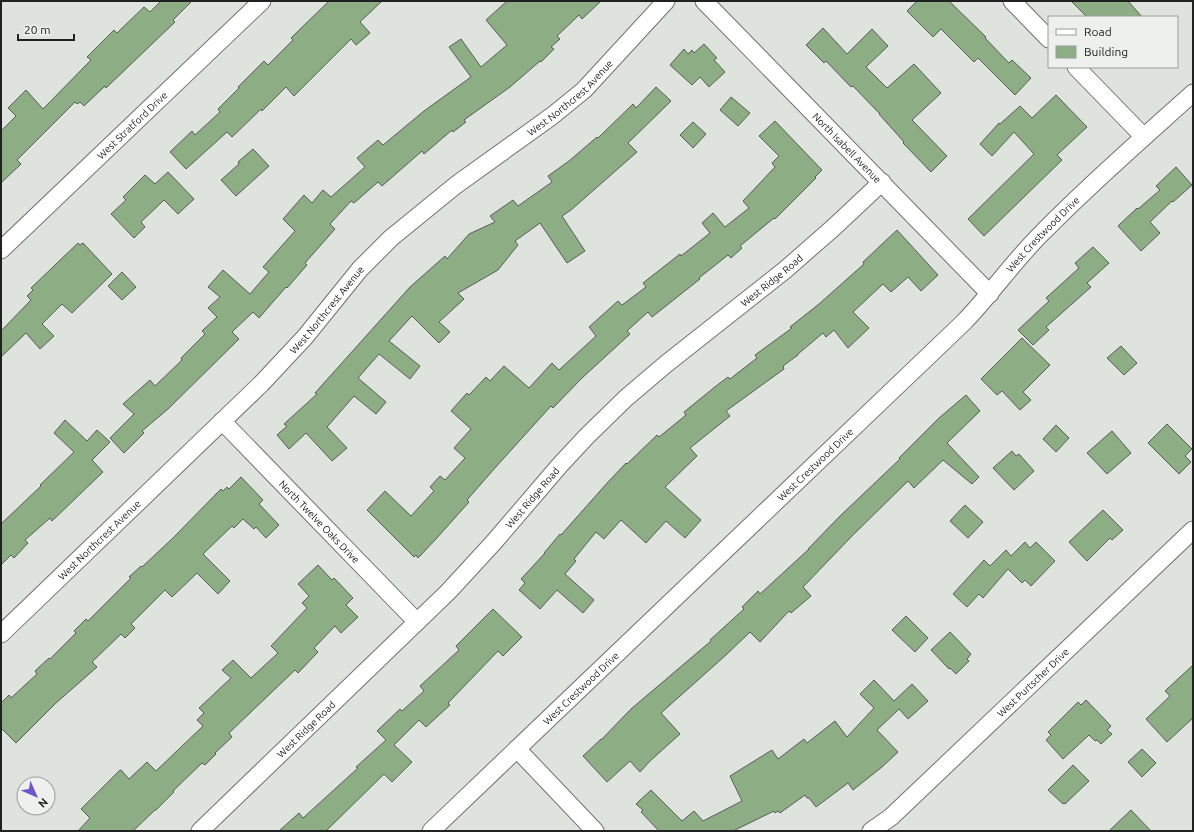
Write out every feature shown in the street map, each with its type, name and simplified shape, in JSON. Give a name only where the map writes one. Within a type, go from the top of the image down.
[{"type":"street","name":"West Stratford Drive","points":[[1,250],[262,1]]},
{"type":"street","name":"West Northcrest Avenue","points":[[1,634],[290,354],[360,269],[391,238],[456,185],[546,120],[584,90],[666,1]]},
{"type":"street","name":"North Isabell Avenue","points":[[704,1],[990,294]]},
{"type":"street","points":[[1012,1],[1048,38]]},
{"type":"street","points":[[1077,68],[1144,137]]},
{"type":"street","name":"West Crestwood Drive","points":[[431,831],[979,306],[1019,257],[1044,230],[1193,93]]},
{"type":"street","name":"West Ridge Road","points":[[200,831],[448,592],[494,542],[542,484],[626,398],[677,355],[785,270],[882,182]]},
{"type":"street","name":"North Twelve Oaks Drive","points":[[222,421],[417,622]]},
{"type":"street","name":"West Purtscher Drive","points":[[871,831],[890,817],[1193,530]]},
{"type":"street","points":[[517,749],[595,831]]},
{"type":"building","points":[[161,1],[192,1],[173,20],[175,22],[106,88],[105,86],[84,106],[80,102],[77,104],[75,102],[17,160],[21,164],[1,183],[1,131],[16,116],[8,108],[26,90],[43,109],[91,60],[87,57],[114,30],[117,33],[144,7],[150,12]]},
{"type":"building","points":[[329,1],[382,1],[360,22],[370,33],[356,45],[351,39],[294,96],[286,87],[262,111],[261,109],[232,137],[227,132],[186,169],[170,152],[192,131],[195,135],[220,112],[218,109],[239,88],[238,87],[264,61],[268,65],[293,40],[291,38]]},
{"type":"building","points":[[507,1],[601,1],[582,19],[579,15],[557,36],[560,39],[551,47],[554,49],[541,62],[540,61],[510,87],[464,120],[466,122],[453,132],[452,130],[424,154],[422,151],[382,186],[378,182],[354,203],[351,201],[330,224],[335,229],[305,263],[307,265],[287,288],[286,287],[259,318],[253,312],[232,332],[239,339],[168,409],[142,431],[144,433],[124,453],[110,438],[134,414],[123,404],[150,380],[155,386],[182,360],[181,358],[205,334],[202,331],[217,317],[208,308],[220,297],[208,287],[223,270],[250,294],[269,272],[263,267],[295,231],[283,219],[304,195],[312,203],[323,190],[331,197],[365,167],[357,158],[378,140],[383,145],[424,111],[471,77],[449,47],[461,39],[481,67],[507,45],[486,20]]},
{"type":"building","points":[[917,1],[949,1],[986,37],[985,38],[1009,63],[1012,60],[1031,78],[1015,95],[978,58],[974,62],[941,29],[933,37],[907,11]]},
{"type":"building","points":[[1071,1],[1128,1],[1141,16],[1086,16]]},
{"type":"building","points":[[823,28],[847,54],[872,29],[888,46],[866,67],[887,88],[914,64],[941,93],[912,120],[947,156],[931,172],[903,143],[904,142],[880,114],[853,86],[851,87],[826,61],[824,63],[806,45]]},
{"type":"building","points":[[704,44],[717,58],[714,60],[725,72],[709,87],[700,77],[692,85],[670,65],[684,49],[688,54],[692,50],[694,53]]},
{"type":"building","points":[[656,87],[671,101],[628,143],[637,152],[571,210],[562,216],[585,251],[567,263],[540,223],[515,241],[518,245],[498,270],[458,293],[464,299],[439,322],[450,332],[439,343],[412,316],[389,341],[420,366],[410,379],[379,354],[358,378],[386,402],[376,414],[354,396],[327,427],[347,448],[332,461],[306,433],[289,449],[277,435],[287,426],[284,424],[317,394],[315,393],[410,287],[445,256],[447,259],[469,234],[495,222],[490,216],[513,200],[518,206],[552,182],[548,176],[569,161],[597,137],[598,138],[633,104],[636,108]]},
{"type":"building","points":[[1056,95],[1087,127],[1057,155],[1062,160],[984,236],[968,219],[1034,154],[1014,132],[992,156],[980,144],[999,123],[1000,124],[1020,106],[1032,118]]},
{"type":"building","points":[[731,97],[750,113],[738,126],[720,110]]},
{"type":"building","points":[[775,121],[822,170],[815,177],[816,178],[775,219],[774,218],[740,246],[742,248],[731,258],[728,255],[652,317],[648,312],[627,331],[630,334],[581,379],[553,408],[551,406],[467,500],[469,502],[436,539],[418,558],[416,555],[414,557],[367,510],[385,491],[411,516],[434,491],[430,487],[440,476],[445,480],[465,458],[454,448],[471,429],[451,411],[467,393],[469,395],[486,377],[490,381],[504,366],[529,388],[552,363],[559,370],[596,336],[589,327],[618,301],[622,305],[646,287],[643,283],[710,233],[702,223],[713,213],[725,227],[749,208],[743,201],[775,167],[772,163],[779,156],[759,136]]},
{"type":"building","points":[[693,122],[706,134],[693,148],[680,135]]},
{"type":"building","points":[[253,149],[269,166],[236,196],[221,180]]},
{"type":"building","points":[[1176,167],[1192,185],[1173,202],[1172,201],[1150,222],[1160,233],[1141,251],[1118,226],[1137,208],[1138,209],[1160,190],[1156,186]]},
{"type":"building","points":[[168,172],[194,199],[178,214],[164,200],[141,222],[145,227],[134,238],[111,214],[126,200],[123,197],[145,175],[155,184]]},
{"type":"building","points":[[897,230],[938,275],[921,291],[908,277],[891,292],[883,284],[853,312],[869,328],[848,348],[834,330],[826,337],[823,333],[783,366],[784,369],[726,411],[730,416],[690,448],[697,456],[665,487],[701,520],[685,538],[666,521],[646,543],[621,520],[604,539],[596,532],[574,559],[576,561],[565,574],[594,600],[583,613],[557,590],[540,609],[519,590],[525,583],[521,579],[560,534],[561,535],[626,463],[627,464],[657,435],[659,437],[686,415],[684,412],[728,377],[730,379],[757,358],[755,355],[792,328],[790,327],[819,304],[864,264],[863,262]]},
{"type":"building","points":[[78,243],[80,245],[83,243],[112,274],[72,313],[62,304],[42,324],[54,336],[40,349],[26,333],[1,357],[1,331],[31,300],[27,296],[33,290],[31,288]]},
{"type":"building","points":[[1093,247],[1109,263],[1087,283],[1091,287],[1046,327],[1049,330],[1033,345],[1018,330],[1049,301],[1046,298],[1079,268],[1075,263]]},
{"type":"building","points":[[122,272],[136,287],[122,300],[108,286]]},
{"type":"building","points":[[1022,338],[1050,365],[1023,392],[1031,400],[1020,410],[1002,391],[997,395],[981,379]]},
{"type":"building","points":[[1121,346],[1137,363],[1124,375],[1107,358]]},
{"type":"building","points":[[966,395],[980,411],[947,443],[979,477],[972,484],[943,460],[914,488],[908,481],[803,587],[811,596],[791,613],[789,611],[760,642],[750,632],[661,713],[680,734],[640,772],[630,761],[607,782],[583,756],[631,709],[711,641],[710,640],[744,609],[742,607],[758,591],[760,594],[809,549],[839,517],[900,459],[899,458],[939,418]]},
{"type":"building","points":[[65,420],[87,441],[97,430],[110,442],[92,460],[103,472],[52,521],[50,518],[25,540],[28,543],[14,558],[11,555],[1,565],[1,524],[74,452],[54,433]]},
{"type":"building","points":[[1167,424],[1192,449],[1185,456],[1191,462],[1179,474],[1148,443]]},
{"type":"building","points":[[1056,425],[1069,438],[1056,452],[1043,439]]},
{"type":"building","points":[[1112,431],[1131,453],[1107,474],[1087,453]]},
{"type":"building","points":[[1012,451],[1016,456],[1019,454],[1034,471],[1014,490],[993,468]]},
{"type":"building","points":[[241,477],[263,500],[259,504],[279,525],[266,538],[256,527],[254,529],[243,519],[234,528],[232,526],[203,554],[230,581],[218,594],[197,573],[172,597],[165,590],[131,624],[135,628],[125,638],[121,634],[92,662],[97,667],[56,703],[16,743],[1,728],[1,703],[9,695],[11,698],[37,674],[35,671],[49,658],[50,659],[76,633],[74,631],[86,619],[88,621],[131,578],[129,577],[173,538],[221,489],[223,491],[227,487],[229,489]]},
{"type":"building","points":[[965,505],[983,522],[968,538],[950,521]]},
{"type":"building","points":[[1103,510],[1123,530],[1112,540],[1110,538],[1087,561],[1069,542]]},
{"type":"building","points":[[1025,542],[1030,548],[1036,542],[1055,561],[1031,586],[1025,580],[1022,583],[1008,569],[983,598],[979,594],[967,607],[953,594],[984,560],[990,566],[1006,550],[1011,556]]},
{"type":"building","points":[[318,565],[332,580],[334,578],[353,598],[346,605],[358,617],[341,633],[335,626],[314,648],[318,652],[298,673],[295,670],[229,733],[232,737],[215,753],[216,754],[205,765],[202,763],[133,831],[78,831],[90,818],[81,809],[119,771],[121,770],[129,779],[147,762],[156,771],[203,726],[197,720],[204,713],[199,708],[231,678],[222,670],[233,660],[251,678],[278,653],[271,646],[307,608],[302,603],[309,596],[298,584]]},
{"type":"building","points":[[493,609],[522,637],[503,656],[498,651],[448,703],[450,705],[426,727],[419,720],[394,745],[412,762],[392,782],[384,774],[326,831],[279,831],[299,813],[303,818],[358,768],[356,767],[386,740],[377,731],[400,709],[402,711],[424,691],[420,686],[459,650],[456,646]]},
{"type":"building","points":[[906,616],[928,638],[915,652],[892,630]]},
{"type":"building","points":[[950,632],[971,654],[967,659],[969,661],[956,674],[950,668],[949,669],[931,650]]},
{"type":"building","points":[[1193,665],[1193,718],[1167,742],[1146,719],[1170,696],[1165,691]]},
{"type":"building","points":[[874,680],[894,701],[912,684],[928,701],[908,719],[899,709],[877,730],[898,752],[853,790],[848,783],[816,807],[805,795],[780,813],[778,811],[775,813],[774,811],[733,831],[659,831],[641,812],[643,810],[636,804],[651,790],[682,821],[694,811],[703,821],[742,801],[730,776],[772,750],[778,759],[804,739],[807,743],[835,721],[847,737],[874,708],[860,694]]},
{"type":"building","points":[[1086,700],[1111,726],[1107,730],[1112,734],[1101,744],[1089,735],[1063,759],[1046,740],[1051,735],[1048,732],[1078,702],[1081,705]]},
{"type":"building","points":[[1142,749],[1156,763],[1142,777],[1128,762]]},
{"type":"building","points":[[1073,765],[1089,781],[1065,804],[1063,804],[1048,790]]},
{"type":"building","points":[[1131,810],[1151,831],[1109,831]]}]
